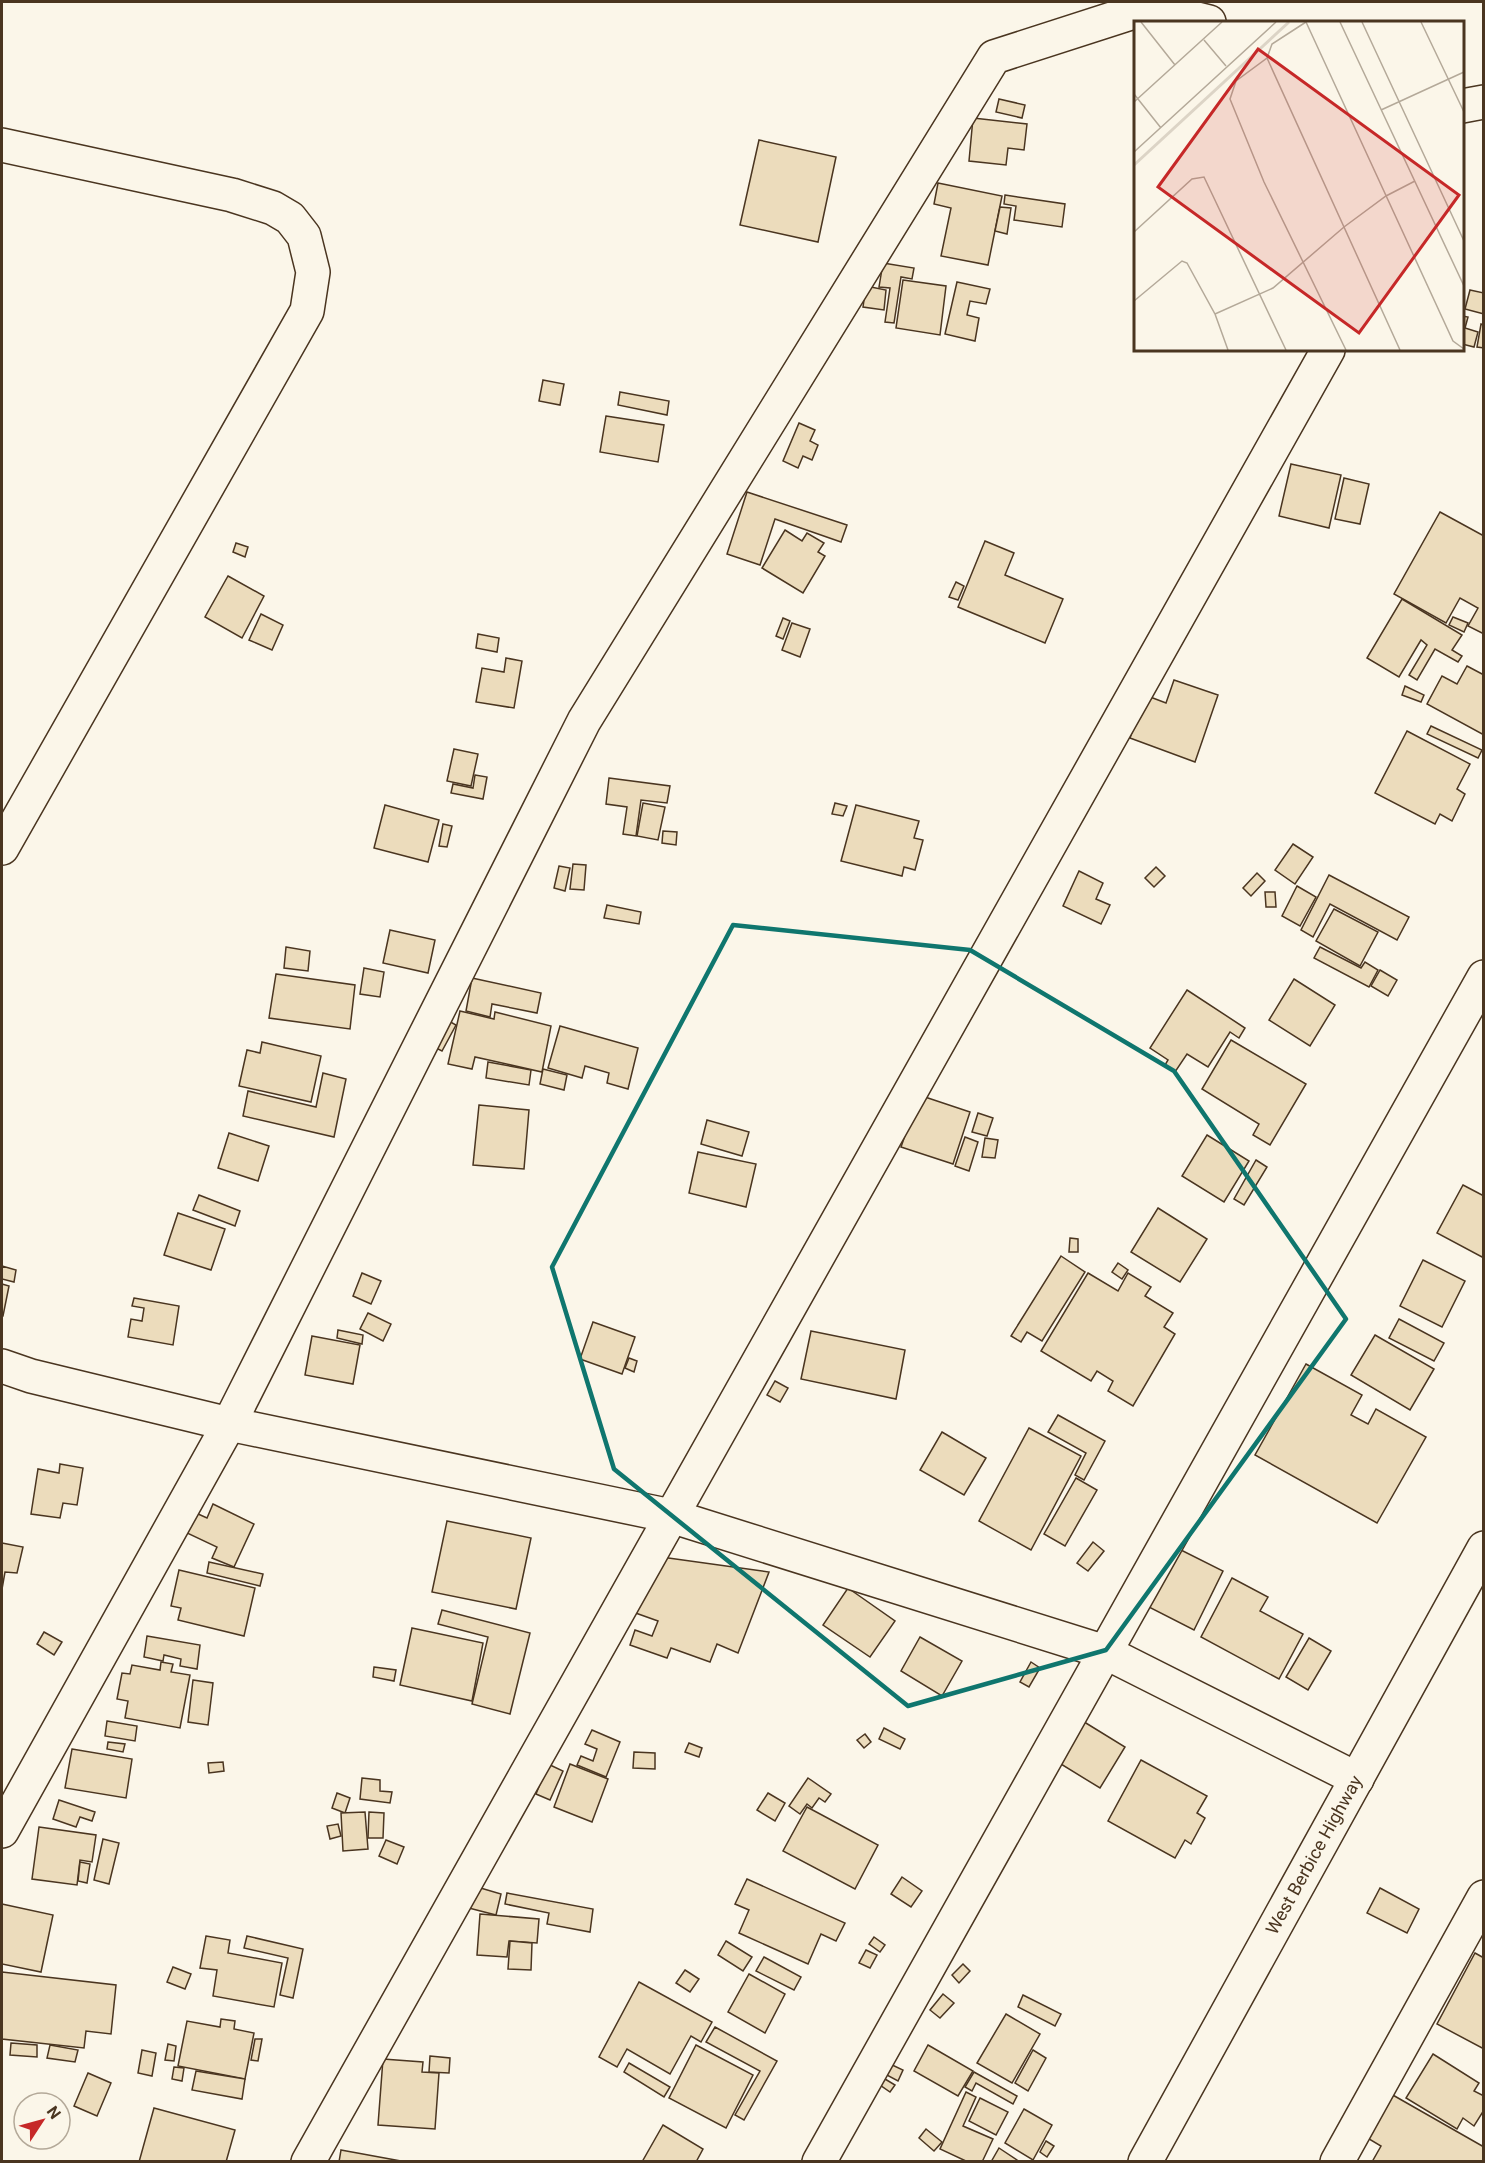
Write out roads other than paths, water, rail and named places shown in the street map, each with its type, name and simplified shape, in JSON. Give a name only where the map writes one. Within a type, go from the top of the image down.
[{"type":"street","points":[[2,1831],[229,1424],[584,721],[994,57],[1149,7],[1205,21]]},
{"type":"street","points":[[2,145],[232,195],[273,208],[290,218],[303,236],[313,272],[307,310],[2,849]]},
{"type":"street","points":[[308,2162],[1327,351]]},
{"type":"street","points":[[819,2162],[1484,977]]},
{"type":"street","points":[[2,1366],[31,1377],[229,1424],[671,1516],[1105,1652],[1357,1779]]},
{"type":"street","name":"West Berbice Highway","points":[[1145,2162],[1484,1548]]},
{"type":"street","points":[[1337,2162],[1484,1898]]}]
